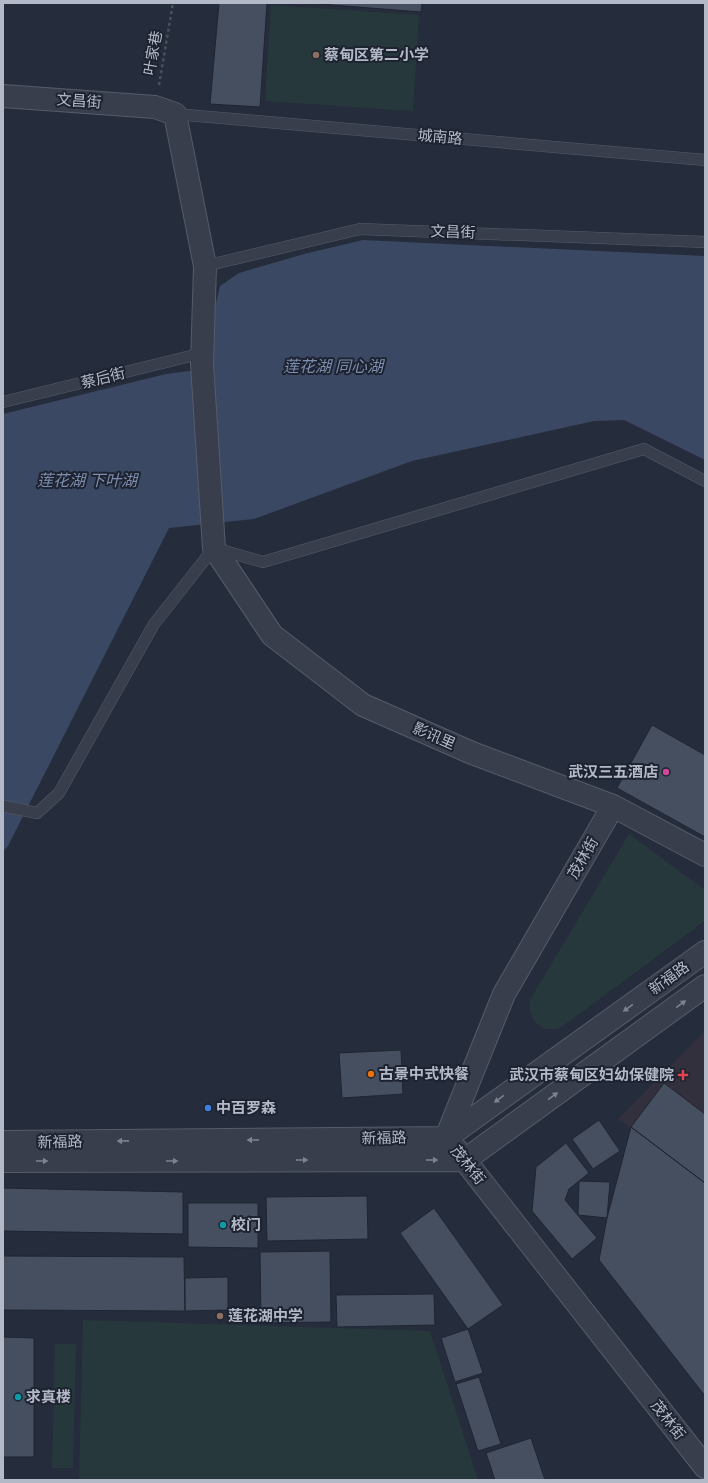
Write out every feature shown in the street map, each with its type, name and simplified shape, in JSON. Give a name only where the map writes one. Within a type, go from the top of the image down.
[{"type":"street","name":"文昌街","points":[[3,96],[155,107],[175,114]]},
{"type":"street","points":[[175,114],[205,266],[203,358],[214,548]]},
{"type":"street","name":"影讯里","points":[[214,548],[272,635],[363,705],[472,753],[613,806],[705,855]]},
{"type":"street","name":"茂林街","points":[[613,806],[504,994],[446,1138],[465,1160],[705,1467]]},
{"type":"street","name":"新福路","points":[[3,1142],[446,1138],[705,952]]},
{"type":"street","name":"新福路","points":[[3,1161],[465,1160],[705,986]]},
{"type":"lane","name":"城南路","points":[[175,114],[705,160]]},
{"type":"lane","name":"文昌街","points":[[205,266],[360,229],[705,242]]},
{"type":"lane","name":"蔡后街","points":[[3,402],[203,358]]},
{"type":"lane","points":[[3,806],[37,813],[59,793],[154,624],[214,548],[263,562],[644,449],[705,481]]},
{"type":"path","name":"叶家巷","points":[[155,107],[173,3]]},
{"type":"shaded area","points":[[271,5],[419,15],[413,111],[265,101]]},
{"type":"shaded area","points":[[629,834],[705,890],[705,921],[560,1028],[547,1029],[541,1027],[533,1019],[530,1000]]},
{"type":"shaded area","name":"武汉市蔡甸区妇幼保健院","points":[[705,1031],[705,1185],[618,1119]]},
{"type":"shaded area","points":[[83,1320],[430,1331],[478,1480],[79,1480]]},
{"type":"shaded area","points":[[55,1344],[76,1344],[73,1468],[52,1468]]},
{"type":"water","name":"莲花湖 同心湖","points":[[363,240],[705,256],[705,460],[624,420],[594,421],[412,461],[254,519],[169,528],[8,846],[3,852],[3,414],[166,374],[213,368],[215,307],[220,286],[239,273],[304,254]]},
{"type":"building","points":[[219,3],[267,3],[260,107],[210,104]]},
{"type":"building","points":[[307,3],[422,3],[421,12]]},
{"type":"building","name":"武汉三五酒店","points":[[652,725],[705,755],[705,837],[617,788]]},
{"type":"building","name":"古景中式快餐","points":[[401,1050],[403,1094],[342,1098],[339,1053]]},
{"type":"building","points":[[664,1083],[705,1114],[705,1183],[631,1127]]},
{"type":"building","points":[[599,1120],[620,1151],[593,1169],[572,1139]]},
{"type":"building","points":[[631,1127],[705,1183],[705,1396],[599,1260],[607,1218]]},
{"type":"building","points":[[566,1143],[589,1173],[569,1189],[565,1200],[597,1238],[572,1259],[532,1211],[536,1167]]},
{"type":"building","points":[[579,1181],[610,1182],[607,1218],[578,1215]]},
{"type":"building","points":[[3,1188],[183,1192],[183,1234],[3,1231]]},
{"type":"building","points":[[367,1196],[368,1239],[267,1241],[266,1197]]},
{"type":"building","name":"校门","points":[[188,1203],[258,1203],[258,1248],[188,1247]]},
{"type":"building","points":[[434,1208],[503,1305],[468,1329],[400,1233]]},
{"type":"building","points":[[330,1251],[331,1322],[261,1323],[260,1252]]},
{"type":"building","points":[[3,1256],[184,1257],[185,1311],[3,1310]]},
{"type":"building","points":[[228,1277],[228,1310],[185,1311],[185,1278]]},
{"type":"building","points":[[434,1294],[435,1325],[337,1327],[336,1295]]},
{"type":"building","points":[[468,1329],[483,1373],[455,1382],[441,1338]]},
{"type":"building","name":"求真楼","points":[[3,1337],[34,1338],[34,1457],[3,1457]]},
{"type":"building","points":[[479,1377],[501,1444],[478,1451],[456,1384]]},
{"type":"building","points":[[531,1438],[545,1480],[495,1480],[486,1453]]},
{"type":"place","name":"蔡甸区第二小学","points":[[316,55]]},
{"type":"place","name":"武汉三五酒店","points":[[666,772]]},
{"type":"place","name":"古景中式快餐","points":[[371,1074]]},
{"type":"place","name":"武汉市蔡甸区妇幼保健院","points":[[683,1075]]},
{"type":"place","name":"中百罗森","points":[[208,1108]]},
{"type":"place","name":"校门","points":[[223,1225]]},
{"type":"place","name":"莲花湖中学","points":[[220,1316]]},
{"type":"place","name":"求真楼","points":[[18,1397]]},
{"type":"water label","name":"莲花湖 下叶湖","points":[[87,480]]}]
